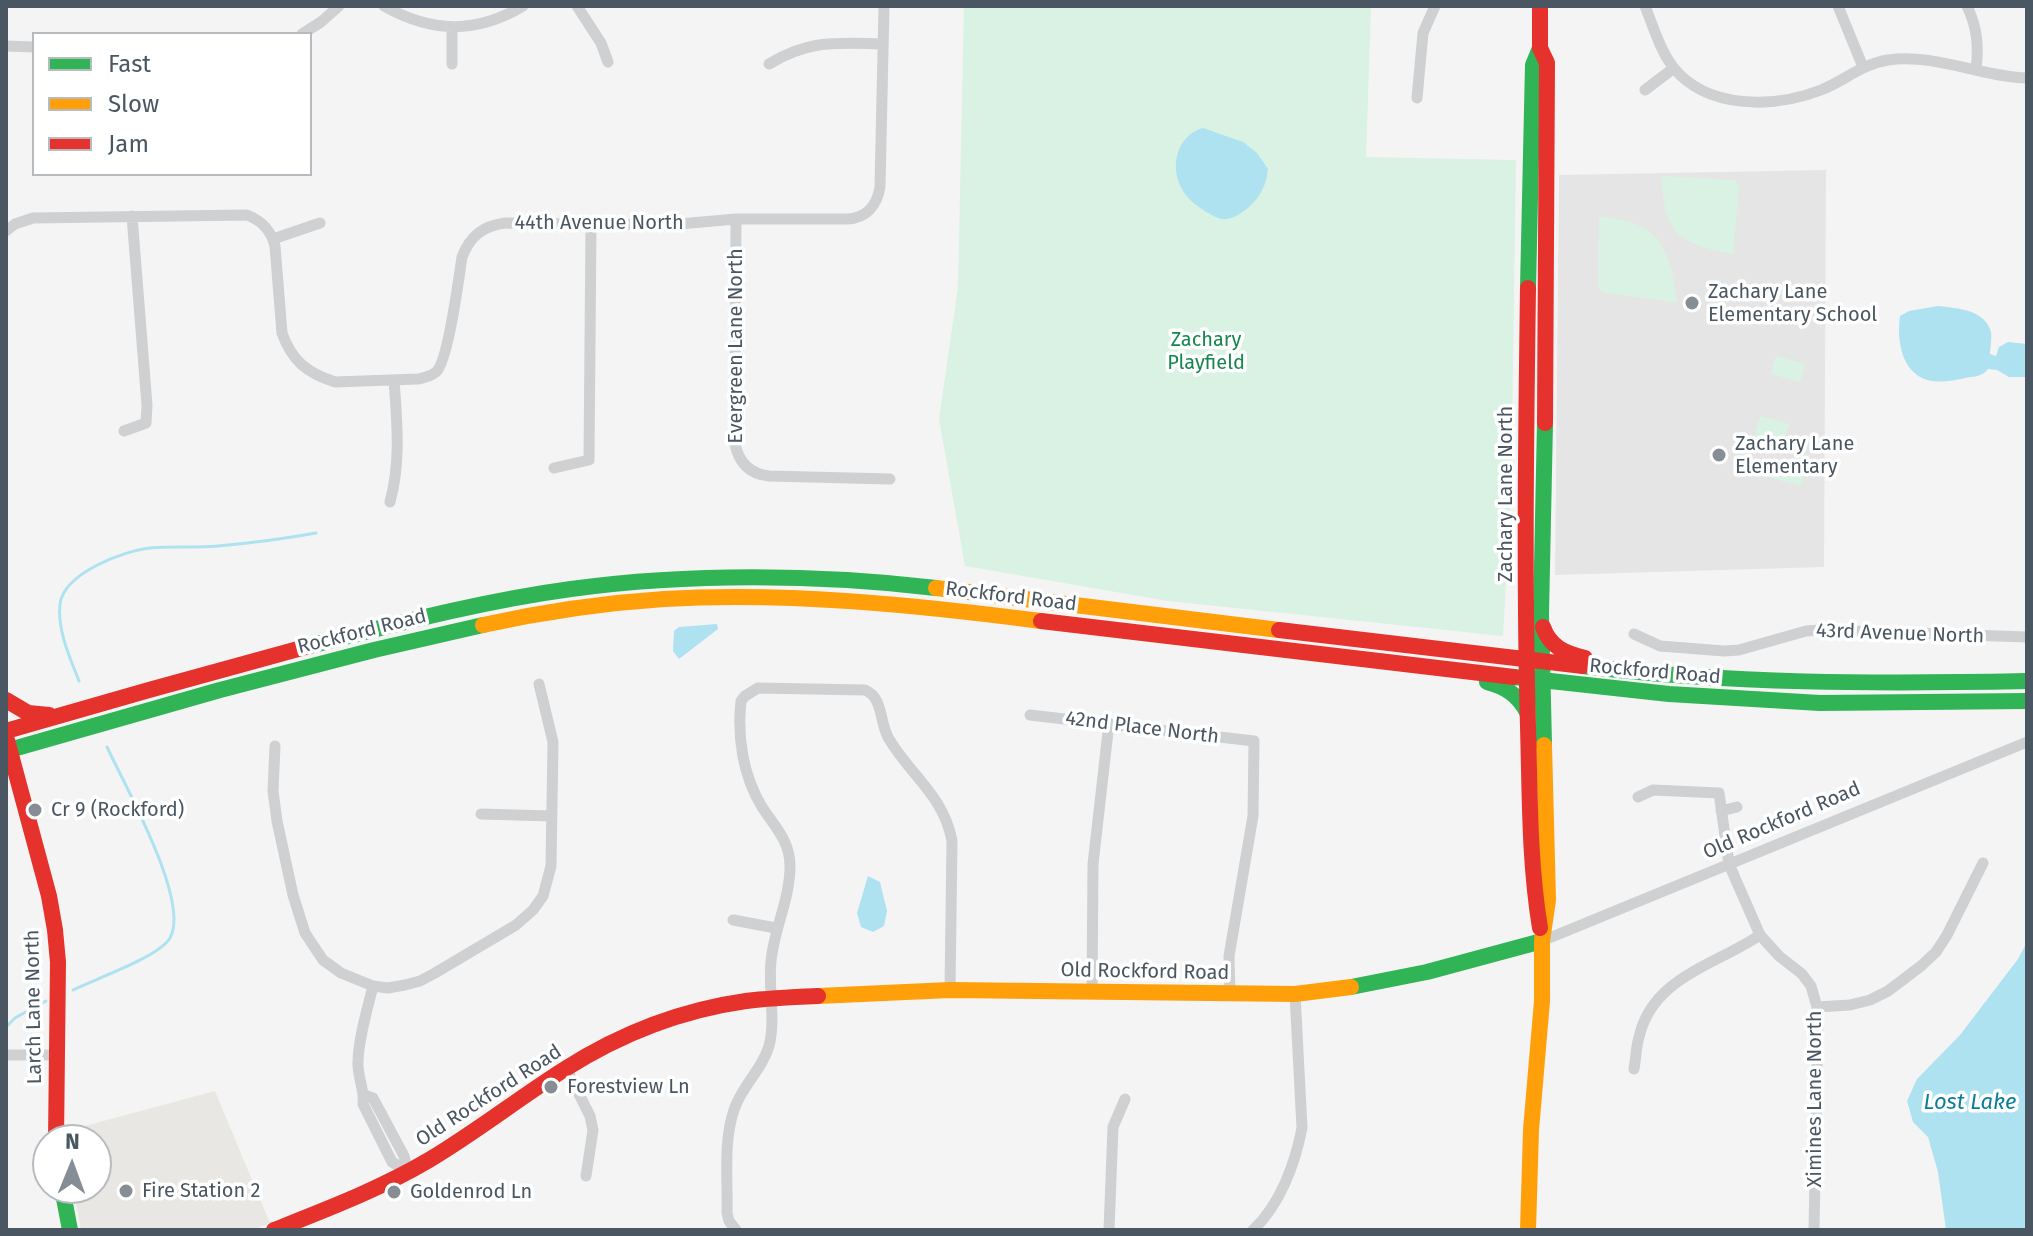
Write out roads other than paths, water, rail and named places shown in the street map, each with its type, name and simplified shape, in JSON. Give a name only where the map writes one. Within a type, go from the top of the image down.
[{"type":"main road","name":"Zachary Lane North","points":[[1528,1230],[1531,1130],[1542,1001],[1542,941],[1534,900],[1540,835],[1526,392],[1533,65],[1540,48],[1540,6]]},
{"type":"main road","name":"Zachary Lane North","points":[[1534,660],[1541,614],[1546,358],[1547,63],[1540,48]]},
{"type":"main road","name":"Rockford Road","points":[[7,742],[59,715],[470,606],[609,584],[695,578],[810,578],[916,586],[1649,673],[1837,683],[2027,681]]},
{"type":"main road","name":"Rockford Road","points":[[7,742],[461,628],[551,611],[626,602],[755,596],[870,601],[1669,694],[1888,704],[2027,701]]},
{"type":"main road","points":[[1541,614],[1545,633],[1554,646],[1568,655],[1649,673]]},
{"type":"main road","points":[[1370,659],[1385,671],[1499,685],[1518,697],[1528,716]]},
{"type":"main road","name":"Zachary Lane North","points":[[1535,680],[1528,716],[1540,835]]},
{"type":"main road","points":[[6,700],[28,713],[59,715]]},
{"type":"main road","name":"Larch Lane North","points":[[7,742],[49,896],[55,930],[58,962],[56,1124]]},
{"type":"main road","points":[[6,780],[18,793],[25,809]]},
{"type":"main road","name":"Old Rockford Road","points":[[274,1230],[294,1226],[408,1172],[566,1068],[632,1033],[707,1007],[772,998],[950,990],[1295,994],[1413,975],[1542,941]]},
{"type":"main road","points":[[65,1204],[70,1230]]},
{"type":"street","points":[[305,32],[339,6]]},
{"type":"street","points":[[384,6],[422,24],[452,27],[491,21],[523,6]]},
{"type":"street","points":[[577,6],[601,43],[608,62]]},
{"type":"street","points":[[769,64],[798,49],[814,45],[883,44],[884,6]]},
{"type":"street","points":[[1417,98],[1423,33],[1435,6]]},
{"type":"street","points":[[1645,6],[1674,68],[1699,88],[1728,100],[1768,101],[1809,95],[1863,67],[1887,60],[1908,59],[2027,78]]},
{"type":"street","points":[[1838,6],[1863,67]]},
{"type":"street","points":[[1967,6],[1978,39],[1976,69]]},
{"type":"street","points":[[452,27],[452,64]]},
{"type":"street","name":"44th Avenue North","points":[[273,239],[282,333],[294,358],[305,368],[335,382],[428,377],[442,364],[466,246],[473,236],[493,224],[685,224],[736,219],[856,219],[866,213],[879,196],[883,44]]},
{"type":"street","points":[[6,46],[32,47]]},
{"type":"street","points":[[1645,90],[1674,68]]},
{"type":"street","points":[[7,230],[33,218],[247,215],[265,226],[273,239],[320,223]]},
{"type":"street","points":[[124,431],[146,423],[147,405],[132,216]]},
{"type":"street","name":"Evergreen Lane North","points":[[736,219],[735,444],[741,461],[758,475],[890,479]]},
{"type":"street","points":[[554,468],[589,460],[591,224]]},
{"type":"street","points":[[390,502],[398,465],[394,380]]},
{"type":"street","name":"43rd Avenue North","points":[[1634,634],[1660,646],[1724,651],[1821,630],[2027,637]]},
{"type":"street","points":[[275,746],[273,791],[277,821],[296,906],[313,948],[328,965],[356,981],[388,988],[420,981],[516,925],[543,896],[549,876],[553,742],[539,684]]},
{"type":"street","points":[[736,1230],[727,1213],[730,1129],[741,1095],[768,1050],[772,1031],[771,962],[776,928],[789,886],[789,851],[783,836],[761,806],[743,758],[739,729],[741,701],[745,696],[758,688],[865,690],[873,694],[888,738],[936,799],[949,827],[952,841],[950,990]]},
{"type":"street","name":"42nd Place North","points":[[1030,715],[1254,741],[1253,816],[1230,947],[1230,994]]},
{"type":"street","points":[[1092,991],[1093,864],[1109,723]]},
{"type":"street","name":"Old Rockford Road","points":[[1542,941],[2027,742]]},
{"type":"street","points":[[1638,797],[1653,790],[1719,793],[1721,811],[1737,807]]},
{"type":"street","name":"Ximines Lane North","points":[[1721,811],[1729,864],[1760,935],[1779,956],[1802,974],[1811,986],[1817,1007],[1814,1230]]},
{"type":"street","points":[[481,814],[551,816]]},
{"type":"street","points":[[1817,1007],[1870,1000],[1888,991],[1921,966],[1936,952],[1947,935],[1983,863]]},
{"type":"street","points":[[733,920],[776,928]]},
{"type":"street","points":[[1634,1069],[1646,1016],[1662,994],[1683,977],[1760,935]]},
{"type":"street","points":[[373,986],[359,1045],[363,1104],[392,1162],[408,1172]]},
{"type":"street","points":[[1253,1230],[1276,1201],[1302,1128],[1295,994]]},
{"type":"street","points":[[6,1055],[56,1055]]},
{"type":"street","points":[[566,1068],[586,1103],[593,1130],[586,1176]]},
{"type":"street","points":[[1109,1230],[1113,1127],[1125,1099]]},
{"type":"water","points":[[1203,128],[1243,142],[1257,153],[1268,169],[1257,199],[1236,216],[1225,219],[1206,212],[1184,193],[1178,180],[1178,153],[1187,137]]},
{"type":"water","points":[[1938,306],[1968,311],[1981,317],[1991,332],[1990,354],[1996,356],[1999,347],[2008,342],[2027,344],[2027,377],[2009,377],[1988,369],[1978,376],[1937,381],[1927,380],[1915,373],[1902,351],[1900,316],[1909,311]]},
{"type":"water","points":[[717,624],[718,629],[679,659],[673,651],[674,631],[679,627]]},
{"type":"water","points":[[868,876],[880,882],[887,911],[884,926],[873,932],[861,927],[857,913]]},
{"type":"water","name":"Lost Lake","points":[[2027,942],[2027,1230],[1946,1230],[1938,1172],[1928,1137],[1913,1122],[1907,1101],[1917,1079],[1960,1035],[2018,959]]},
{"type":"waterway","points":[[79,681],[60,624],[60,604],[64,593],[83,573],[111,559],[150,548],[218,546],[316,533]]},
{"type":"waterway","points":[[73,990],[153,953],[170,938],[174,921],[171,898],[153,843],[107,747]]},
{"type":"waterway","points":[[6,1027],[15,1018],[46,1001]]},
{"type":"place","name":"Zachary Lane Elementary School","points":[[1692,303]]},
{"type":"place","name":"Zachary Lane Elementary","points":[[1719,455]]},
{"type":"place","name":"Cr 9 (Rockford)","points":[[35,810]]},
{"type":"place","name":"Forestview Ln","points":[[551,1087]]},
{"type":"place","name":"Fire Station 2","points":[[126,1191]]},
{"type":"place","name":"Goldenrod Ln","points":[[394,1192]]},
{"type":"park label","name":"Zachary Playfield","points":[[1206,352]]}]
